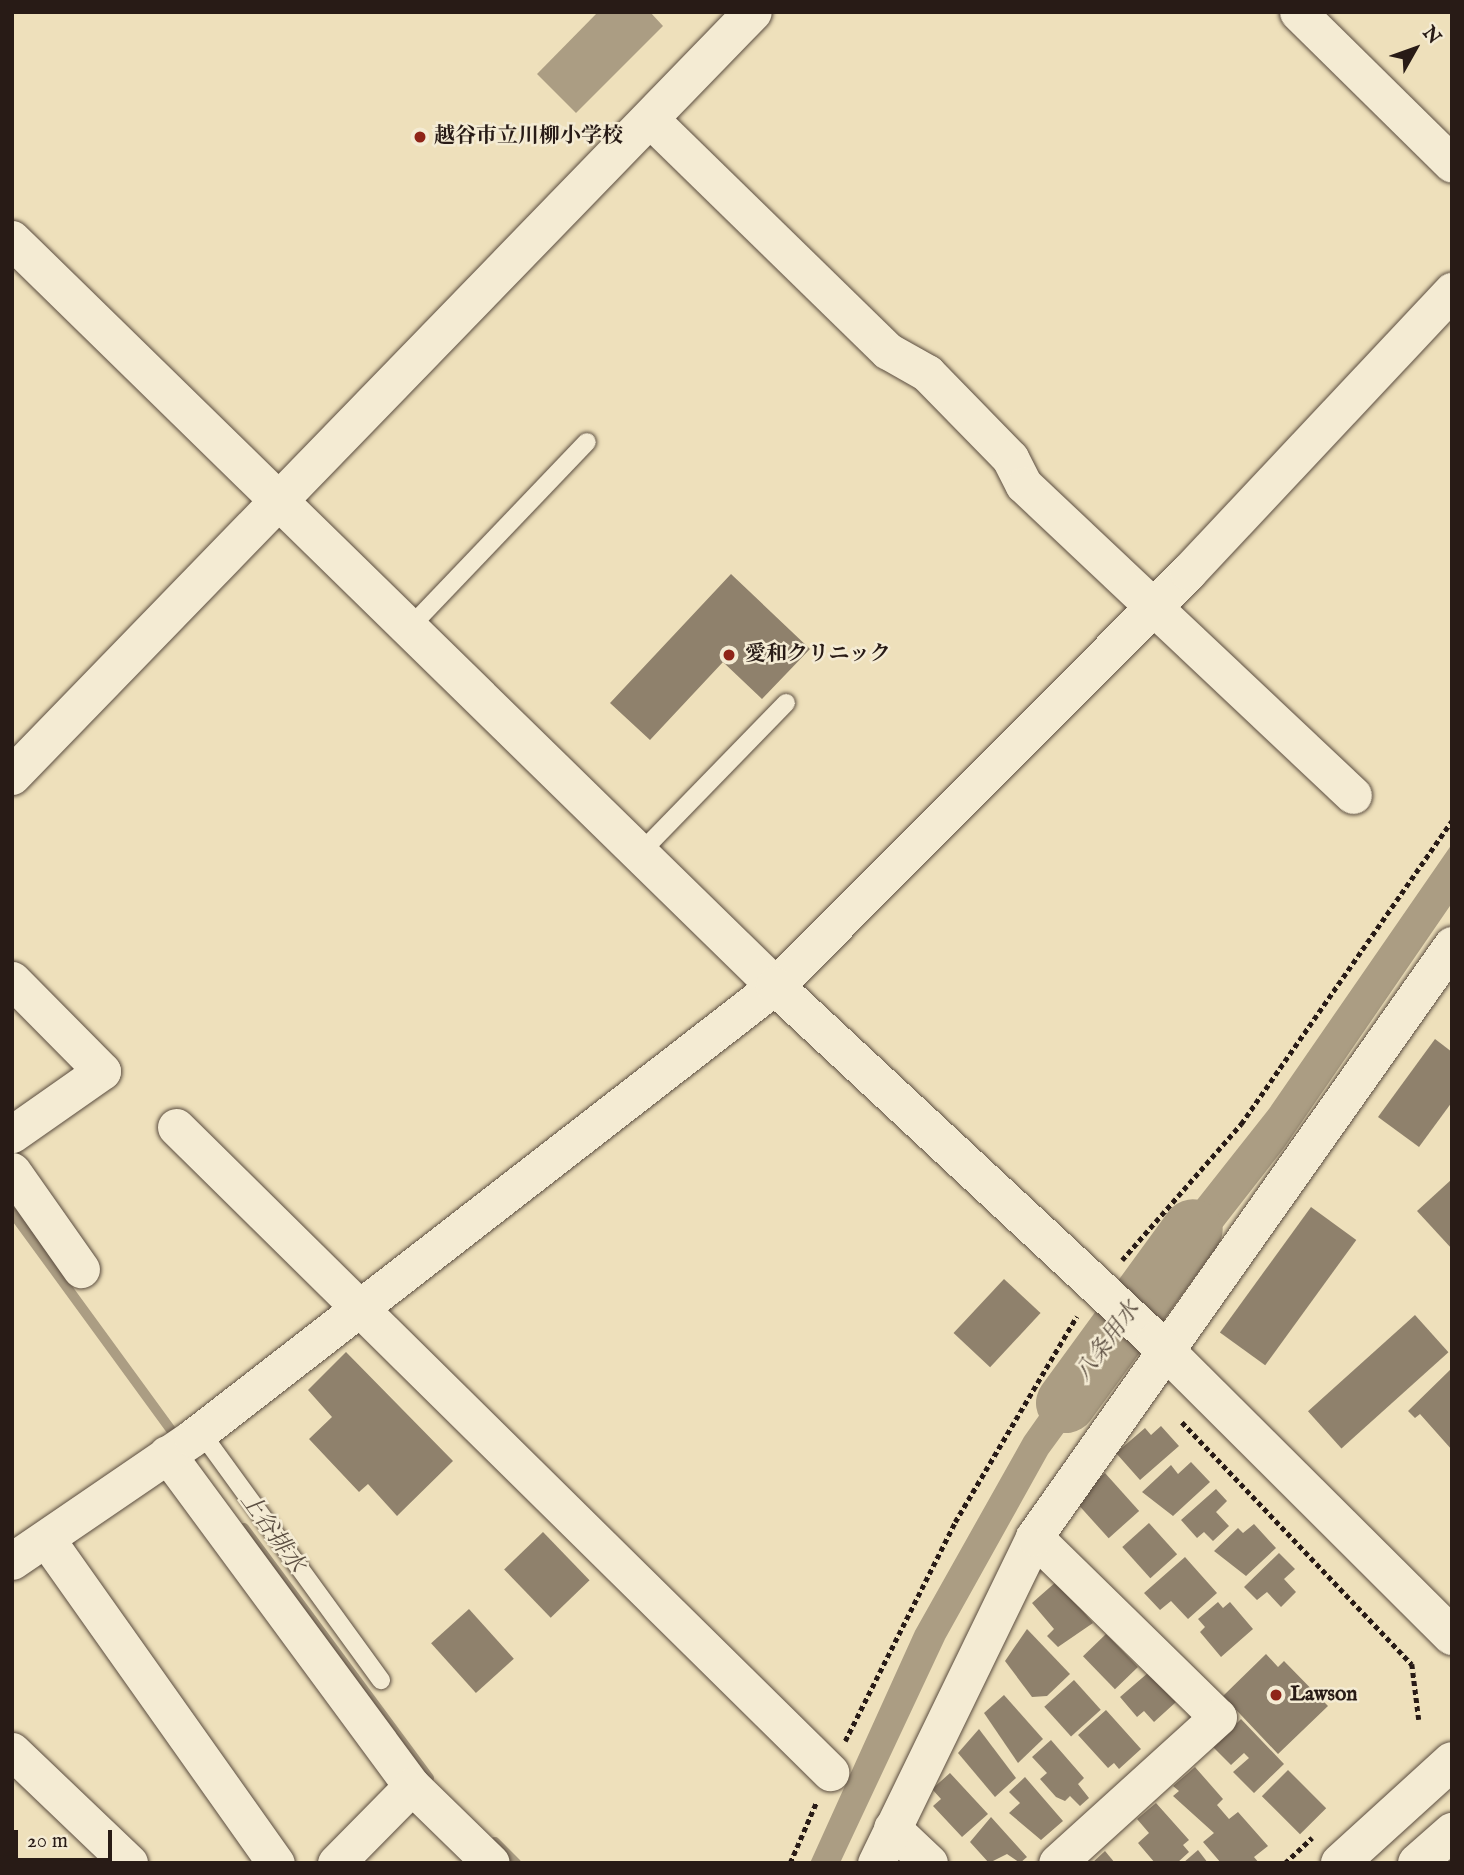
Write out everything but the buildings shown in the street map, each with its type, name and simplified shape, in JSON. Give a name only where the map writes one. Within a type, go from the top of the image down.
[{"type":"street","points":[[12,776],[281,503],[753,12]]},
{"type":"street","points":[[1298,12],[1452,164]]},
{"type":"street","points":[[650,119],[888,351],[927,373],[1010,458],[1024,485],[1353,795]]},
{"type":"street","points":[[12,240],[281,503],[412,625],[775,986],[1139,1327],[1452,1636]]},
{"type":"street","points":[[12,1561],[47,1540],[184,1443],[358,1312],[775,986],[1150,605],[1452,291]]},
{"type":"street","points":[[876,1863],[1034,1537],[1452,945]]},
{"type":"street","points":[[12,980],[102,1071],[12,1134]]},
{"type":"street","points":[[176,1127],[358,1312],[830,1772]]},
{"type":"street","points":[[12,1171],[81,1269]]},
{"type":"street","points":[[184,1443],[412,1786],[491,1863]]},
{"type":"street","points":[[1034,1537],[1218,1717],[1057,1863]]},
{"type":"street","points":[[47,1540],[276,1863]]},
{"type":"street","points":[[12,1751],[129,1863]]},
{"type":"street","points":[[1340,1863],[1452,1761]]},
{"type":"street","points":[[336,1863],[412,1786]]},
{"type":"street","points":[[892,1828],[929,1863]]},
{"type":"street","points":[[1417,1863],[1452,1832]]},
{"type":"lane","points":[[412,625],[587,442]]},
{"type":"lane","points":[[640,852],[786,703]]},
{"type":"lane","points":[[184,1443],[381,1680]]},
{"type":"path","points":[[1175,1414],[1412,1664],[1419,1720]]},
{"type":"water","points":[[598,12],[650,12],[663,26],[576,113],[537,74]]},
{"type":"water","points":[[1452,844],[1452,903],[1284,1148],[1161,1306],[1130,1285],[1269,1109]]},
{"type":"water","points":[[1102,1326],[1124,1350],[1048,1454],[945,1639],[840,1863],[810,1863],[915,1631],[1024,1437]]},
{"type":"waterway","name":"上谷排水","points":[[12,1212],[179,1441]]},
{"type":"waterway","name":"八条用水","points":[[1066,1403],[1193,1229]]},
{"type":"waterway","name":"上谷排水","points":[[244,1528],[429,1778]]},
{"type":"waterway","name":"上谷排水","points":[[495,1842],[516,1863]]},
{"type":"place","name":"越谷市立川柳小学校","points":[[420,137]]},
{"type":"place","name":"愛和クリニック","points":[[729,655]]},
{"type":"place","name":"Lawson","points":[[1276,1695]]}]
